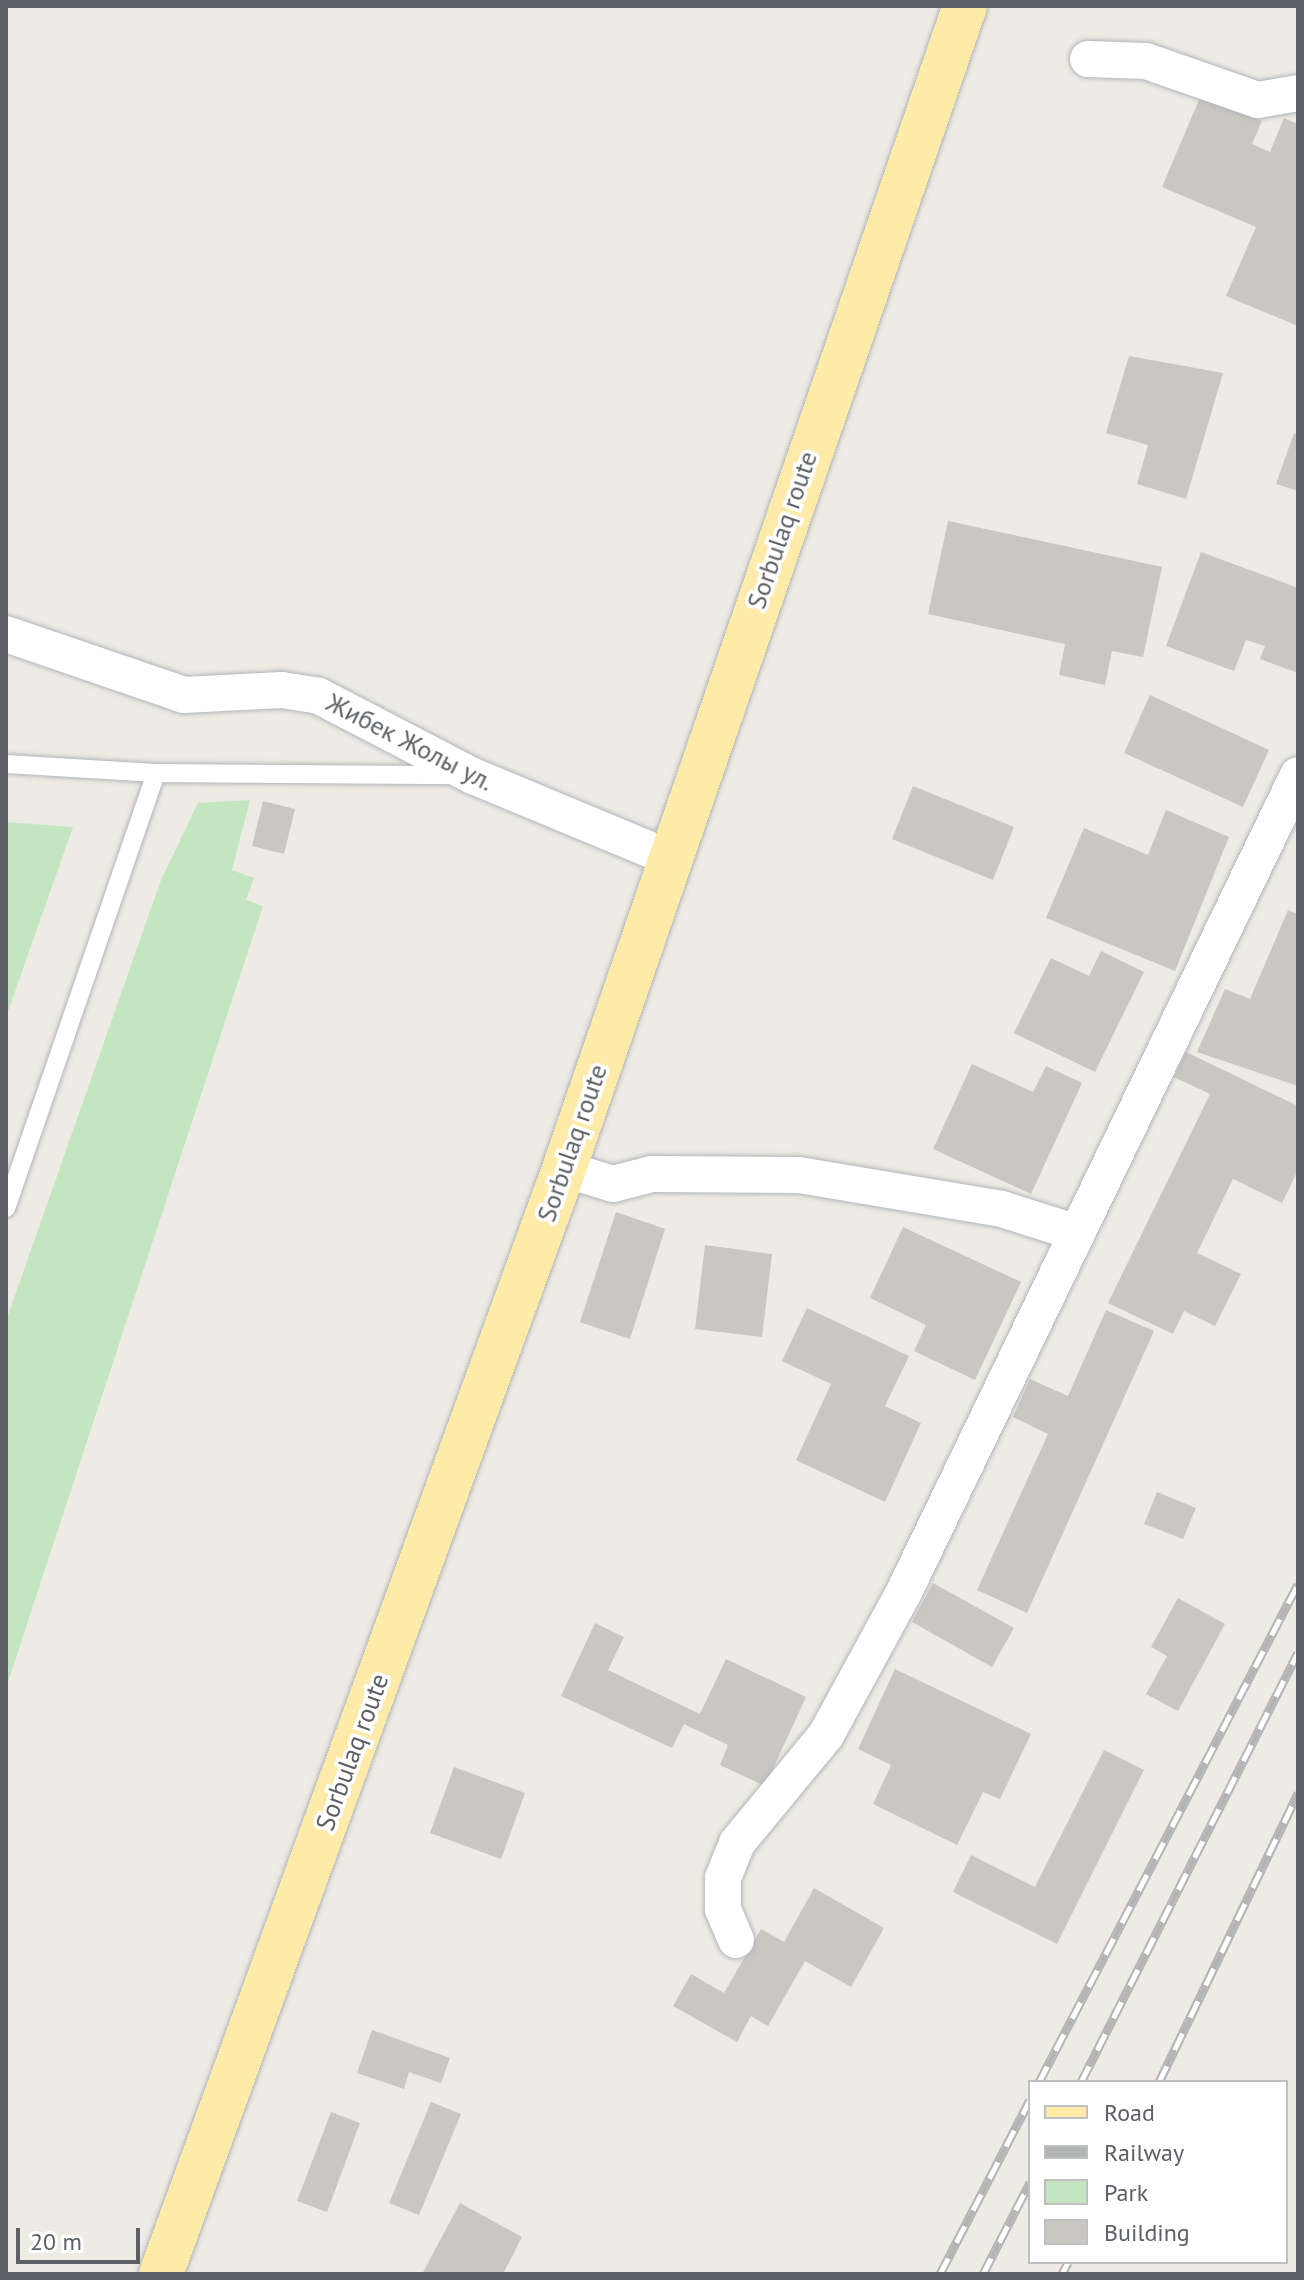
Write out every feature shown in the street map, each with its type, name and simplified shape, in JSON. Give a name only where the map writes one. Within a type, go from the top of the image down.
[{"type":"main road","name":"Sorbulaq route","points":[[161,2274],[564,1169],[668,857],[965,6]]},
{"type":"street","points":[[1088,59],[1146,61],[1258,100],[1298,93]]},
{"type":"street","name":"Жибек Жолы ул.","points":[[6,634],[184,695],[282,690],[319,696],[473,776],[668,857]]},
{"type":"street","points":[[736,1940],[723,1909],[723,1878],[737,1843],[826,1735],[903,1594],[1298,775]]},
{"type":"street","points":[[564,1169],[613,1184],[652,1174],[813,1176],[1002,1209],[1077,1233]]},
{"type":"lane","points":[[6,764],[156,773],[473,776]]},
{"type":"lane","points":[[6,1208],[156,773]]},
{"type":"green space","points":[[250,800],[232,870],[254,878],[246,900],[263,906],[6,1688],[6,1321],[161,880],[198,803]]},
{"type":"green space","points":[[6,822],[73,827],[6,1017]]},
{"type":"building","points":[[1201,95],[1262,121],[1252,144],[1270,152],[1284,118],[1298,124],[1298,326],[1226,296],[1256,227],[1162,187]]},
{"type":"building","points":[[1129,356],[1223,373],[1186,499],[1137,484],[1148,445],[1106,433]]},
{"type":"building","points":[[1294,433],[1298,435],[1298,491],[1276,484]]},
{"type":"building","points":[[948,521],[1162,567],[1143,657],[1112,651],[1105,685],[1059,675],[1065,644],[928,614]]},
{"type":"building","points":[[1201,552],[1298,588],[1298,673],[1260,659],[1265,646],[1246,640],[1234,671],[1166,646]]},
{"type":"building","points":[[1150,695],[1269,750],[1243,807],[1124,753]]},
{"type":"building","points":[[913,786],[1014,827],[993,880],[892,839]]},
{"type":"building","points":[[263,801],[295,809],[284,854],[252,846]]},
{"type":"building","points":[[1166,810],[1229,837],[1175,971],[1046,918],[1084,828],[1148,855]]},
{"type":"building","points":[[1288,910],[1298,914],[1298,1086],[1197,1052],[1225,989],[1250,999]]},
{"type":"building","points":[[1101,951],[1144,972],[1095,1072],[1014,1033],[1051,958],[1089,976]]},
{"type":"building","points":[[1186,1052],[1298,1106],[1298,1170],[1282,1203],[1233,1179],[1197,1253],[1241,1274],[1215,1326],[1184,1311],[1173,1334],[1108,1303],[1210,1094],[1174,1077]]},
{"type":"building","points":[[972,1064],[1033,1092],[1046,1066],[1082,1083],[1031,1194],[933,1149]]},
{"type":"building","points":[[616,1212],[665,1229],[630,1339],[580,1322]]},
{"type":"building","points":[[903,1227],[1021,1282],[975,1380],[914,1351],[926,1325],[870,1298]]},
{"type":"building","points":[[705,1245],[772,1254],[762,1337],[695,1329]]},
{"type":"building","points":[[807,1308],[909,1356],[885,1406],[921,1423],[885,1502],[796,1460],[831,1384],[782,1361]]},
{"type":"building","points":[[1106,1310],[1154,1331],[1027,1613],[977,1590],[1048,1434],[1013,1417],[1030,1379],[1068,1396]]},
{"type":"building","points":[[1157,1492],[1196,1508],[1183,1539],[1144,1524]]},
{"type":"building","points":[[933,1583],[1014,1628],[992,1667],[912,1622]]},
{"type":"building","points":[[1178,1598],[1225,1624],[1178,1711],[1146,1694],[1167,1656],[1151,1647]]},
{"type":"building","points":[[595,1623],[624,1637],[608,1670],[700,1714],[726,1659],[806,1697],[765,1786],[720,1765],[728,1745],[684,1724],[672,1748],[561,1696]]},
{"type":"building","points":[[895,1669],[1031,1734],[1000,1799],[983,1792],[957,1845],[873,1804],[891,1765],[858,1749]]},
{"type":"building","points":[[1104,1750],[1144,1770],[1057,1944],[953,1892],[971,1855],[1035,1887]]},
{"type":"building","points":[[454,1767],[525,1793],[501,1859],[430,1833]]},
{"type":"building","points":[[814,1888],[884,1928],[851,1987],[805,1961],[768,2026],[751,2016],[737,2042],[673,2006],[691,1974],[724,1993],[761,1929],[784,1942]]},
{"type":"building","points":[[372,2030],[450,2058],[441,2083],[409,2072],[404,2089],[357,2073]]},
{"type":"building","points":[[431,2102],[461,2114],[419,2215],[389,2203]]},
{"type":"building","points":[[331,2112],[360,2123],[327,2212],[297,2201]]},
{"type":"building","points":[[460,2203],[522,2237],[503,2274],[422,2274]]},
{"type":"railway","points":[[1040,2080],[1298,1584]]},
{"type":"railway","points":[[1082,2080],[1298,1653]]},
{"type":"railway","points":[[1160,2080],[1298,1793]]},
{"type":"railway","points":[[940,2274],[1028,2104]]},
{"type":"railway","points":[[983,2274],[1028,2186]]},
{"type":"railway","points":[[1062,2274],[1067,2264]]}]
